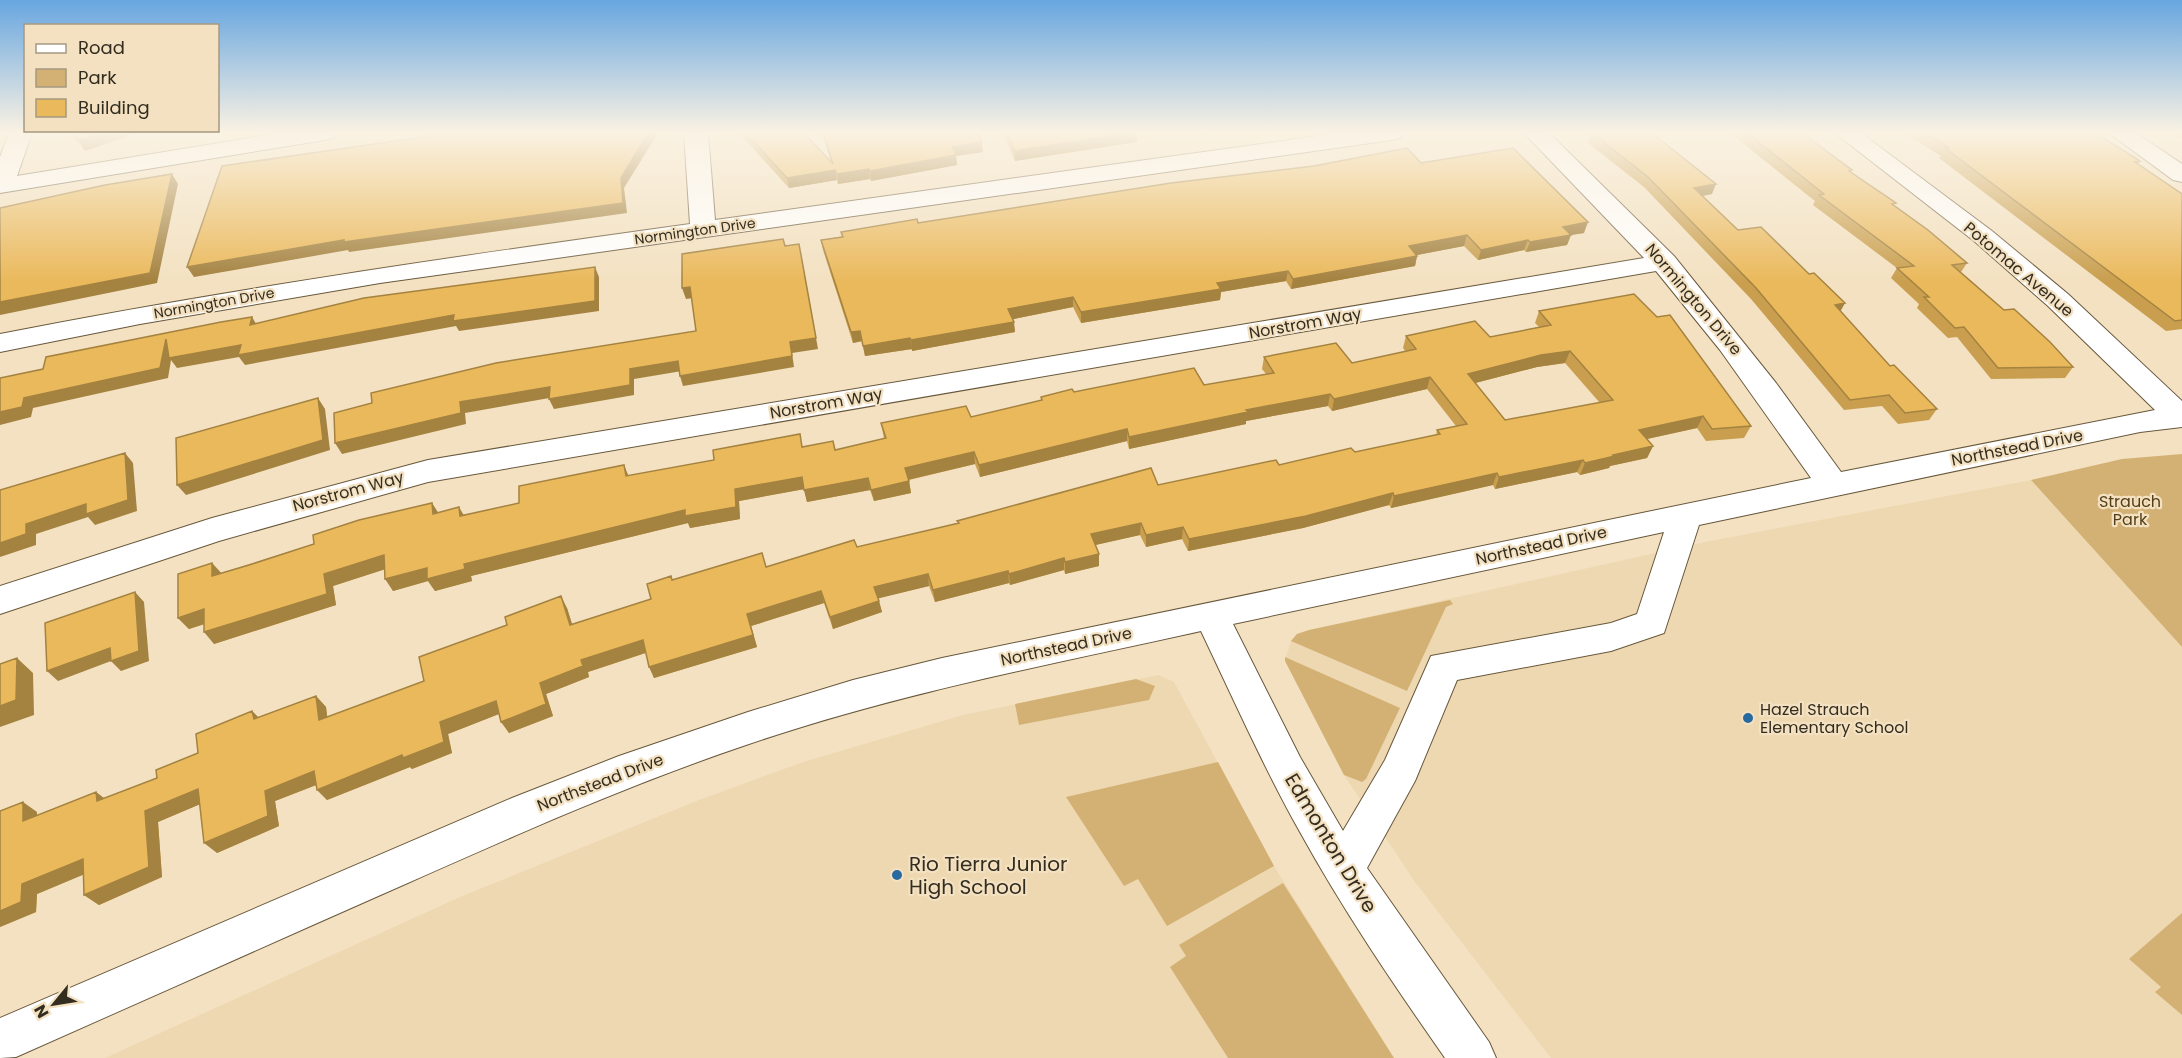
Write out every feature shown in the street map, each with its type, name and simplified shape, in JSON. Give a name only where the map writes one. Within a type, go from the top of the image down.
[{"type":"street","points":[[0,186],[22,182]]},
{"type":"street","points":[[700,182],[703,230]]},
{"type":"street","name":"Normington Drive","points":[[0,343],[262,294],[1041,182]]},
{"type":"street","name":"Normington Drive","points":[[1587,182],[1665,262],[1719,326],[1774,399],[1832,483]]},
{"type":"street","name":"Potomac Avenue","points":[[1913,182],[2033,279],[2182,417]]},
{"type":"street","name":"Norstrom Way","points":[[0,600],[184,538],[309,501],[428,471],[1665,262]]},
{"type":"street","name":"Northstead Drive","points":[[0,1041],[525,811],[706,742],[853,696],[942,673],[1832,483],[2140,422],[2182,417]]},
{"type":"street","points":[[1344,869],[1401,769],[1444,667],[1611,637],[1652,623],[1686,514]]},
{"type":"street","name":"Edmonton Drive","points":[[1212,616],[1288,774],[1344,869],[1473,1058]]},
{"type":"shaded area","name":"Hazel Strauch Elementary School","points":[[2031,480],[2182,647],[2182,1058],[1551,1058],[1415,882],[1344,775],[1285,661],[1291,641],[1297,634],[1309,630],[1705,542]]},
{"type":"shaded area","name":"Rio Tierra Junior High School","points":[[1159,675],[1174,682],[1274,866],[1394,1058],[105,1058],[460,897],[699,800],[803,762],[963,715]]},
{"type":"green space","name":"Strauch Park","points":[[2182,454],[2182,647],[2031,480],[2122,459]]},
{"type":"green space","points":[[1450,600],[1453,604],[1446,607],[1407,691],[1291,641],[1297,634],[1309,630]]},
{"type":"green space","points":[[1285,657],[1400,708],[1366,779],[1362,782],[1344,775]]},
{"type":"green space","points":[[1136,679],[1155,686],[1149,700],[1019,725],[1015,704]]},
{"type":"green space","points":[[1218,762],[1274,866],[1167,926],[1138,879],[1124,886],[1066,797]]},
{"type":"green space","points":[[1283,883],[1394,1058],[1228,1058],[1170,967],[1186,956],[1179,945]]},
{"type":"green space","points":[[2182,913],[2182,1015],[2155,992],[2161,987],[2129,959]]},
{"type":"building","points":[[121,182],[170,182],[150,273],[0,302],[0,208]]},
{"type":"building","points":[[216,182],[621,182],[623,203],[344,242],[344,240],[187,267]]},
{"type":"building","points":[[1548,182],[1588,222],[1563,227],[1571,235],[1530,242],[1528,240],[1481,250],[1467,235],[1409,246],[1417,256],[1293,279],[1288,271],[1217,283],[1221,289],[1081,312],[1073,297],[1008,309],[1014,322],[863,346],[860,331],[851,332],[821,240],[843,237],[841,232],[917,219],[918,223],[1171,183]]},
{"type":"building","points":[[1653,182],[1716,184],[1694,188],[1738,230],[1761,227],[1809,274],[1814,273],[1845,303],[1835,305],[1890,366],[1894,365],[1937,409],[1905,413],[1889,395],[1850,400],[1756,288]]},
{"type":"building","points":[[1809,182],[1866,182],[1896,203],[1892,204],[1928,230],[1967,263],[1952,265],[2004,310],[2014,309],[2073,367],[1998,368],[1964,327],[1955,328],[1924,297],[1929,297],[1897,268],[1914,266],[1819,195],[1824,194]]},
{"type":"building","points":[[1991,182],[2165,182],[2182,194],[2182,320],[2175,321]]},
{"type":"building","points":[[783,239],[785,246],[799,244],[816,338],[790,342],[792,356],[680,376],[678,361],[630,369],[630,385],[549,399],[550,387],[460,402],[461,413],[335,443],[334,413],[372,403],[371,393],[496,363],[696,331],[690,287],[682,288],[682,254]]},
{"type":"building","points":[[595,267],[595,301],[453,321],[454,315],[238,355],[241,345],[169,358],[166,339],[160,368],[24,398],[22,407],[0,412],[0,378],[43,369],[46,357],[252,317],[250,325],[364,298]]},
{"type":"building","points":[[1634,294],[1657,317],[1670,315],[1751,426],[1712,429],[1703,416],[1639,430],[1653,446],[1613,455],[1615,456],[1499,477],[1497,473],[1394,496],[1393,493],[1306,516],[1189,539],[1183,527],[1146,535],[1141,523],[1091,534],[1099,554],[1065,562],[1064,558],[1009,574],[1008,571],[933,590],[928,574],[874,587],[879,601],[830,617],[821,591],[747,614],[753,635],[649,667],[643,640],[581,660],[583,666],[540,683],[546,704],[501,722],[496,701],[440,722],[444,742],[403,758],[402,755],[317,790],[314,771],[265,791],[268,816],[204,843],[198,789],[145,811],[149,867],[84,895],[83,859],[22,884],[21,902],[0,911],[0,811],[23,802],[23,821],[96,792],[97,801],[157,778],[156,770],[198,753],[196,734],[252,711],[254,719],[316,696],[319,720],[424,681],[419,657],[507,625],[505,617],[561,596],[570,625],[651,599],[647,584],[671,576],[672,580],[762,553],[766,567],[854,540],[857,547],[959,523],[957,521],[1151,468],[1158,485],[1276,460],[1279,465],[1351,448],[1355,452],[1440,434],[1437,430],[1467,424],[1430,377],[1334,399],[1330,394],[1246,410],[1248,412],[1129,437],[1127,429],[979,465],[974,452],[905,468],[909,481],[871,490],[868,478],[804,490],[802,477],[735,489],[736,507],[685,516],[685,510],[464,564],[465,569],[427,579],[427,568],[385,579],[384,555],[324,574],[327,594],[204,632],[204,609],[178,618],[178,574],[212,563],[212,576],[314,544],[313,535],[359,520],[432,503],[433,514],[459,507],[460,516],[519,503],[519,486],[624,465],[626,476],[714,460],[713,450],[800,434],[802,447],[833,441],[835,450],[886,438],[881,423],[966,406],[971,417],[1042,400],[1041,397],[1072,389],[1074,392],[1194,368],[1204,385],[1274,373],[1264,357],[1336,343],[1352,363],[1416,349],[1406,336],[1475,321],[1490,337],[1551,325],[1539,311]],"holes":[[[1570,351],[1613,400],[1505,420],[1468,374],[1541,355]]]},
{"type":"building","points":[[318,398],[323,440],[177,485],[176,438]]},
{"type":"building","points":[[125,453],[128,500],[86,514],[86,504],[26,524],[26,534],[0,543],[0,490]]},
{"type":"building","points":[[135,592],[139,651],[111,661],[110,648],[47,671],[45,623]]},
{"type":"building","points":[[17,658],[16,700],[0,706],[0,664]]},
{"type":"place","name":"Hazel Strauch Elementary School","points":[[1748,718]]},
{"type":"place","name":"Rio Tierra Junior High School","points":[[897,875]]}]
